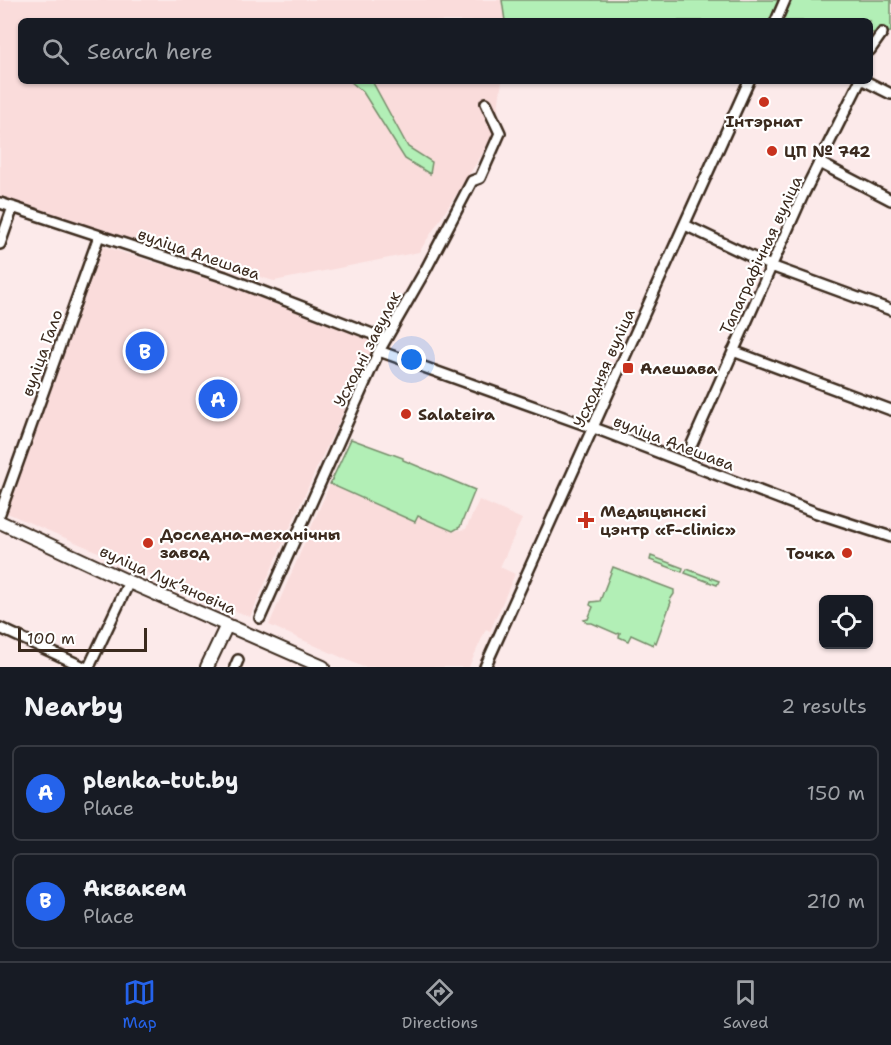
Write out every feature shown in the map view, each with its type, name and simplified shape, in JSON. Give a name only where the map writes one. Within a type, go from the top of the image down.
[{"type":"main road","name":"вуліца Лукʼяновіча","points":[[0,522],[129,582],[323,667]]},
{"type":"main road","points":[[207,667],[227,625]]},
{"type":"street","points":[[777,18],[785,0]]},
{"type":"street","points":[[873,46],[882,33]]},
{"type":"street","name":"Усходняя вуліца","points":[[485,667],[748,84]]},
{"type":"street","name":"Тапаграфічная вуліца","points":[[692,444],[803,195],[859,84]]},
{"type":"street","points":[[871,84],[891,94]]},
{"type":"street","name":"Усходні завулак","points":[[260,618],[379,351],[472,181],[480,178],[500,133],[486,103]]},
{"type":"street","points":[[820,163],[891,200]]},
{"type":"street","name":"вуліца Алешава","points":[[0,203],[225,277],[385,339]]},
{"type":"street","points":[[0,244],[14,207]]},
{"type":"street","points":[[685,225],[771,266],[891,310]]},
{"type":"street","name":"вуліца Гало","points":[[0,513],[99,236]]},
{"type":"street","name":"вуліца Алешава","points":[[379,351],[818,513],[891,537]]},
{"type":"street","points":[[733,351],[891,410]]},
{"type":"street","points":[[89,667],[129,582]]},
{"type":"street","points":[[0,628],[84,667]]},
{"type":"shaded area","points":[[0,0],[502,0],[505,18],[18,18],[18,84],[502,84],[494,136],[419,252],[274,281],[0,200]]},
{"type":"shaded area","points":[[102,246],[225,284],[376,343],[250,617],[7,513]]},
{"type":"shaded area","points":[[330,484],[415,522],[418,516],[453,531],[466,529],[479,500],[522,519],[500,567],[515,574],[490,631],[486,629],[469,667],[363,667],[269,625]]},
{"type":"green space","points":[[502,0],[891,0],[891,32],[873,33],[873,18],[505,18]]},
{"type":"green space","points":[[354,84],[374,84],[408,147],[432,162],[430,174],[405,159],[363,92]]},
{"type":"green space","points":[[351,439],[403,458],[403,460],[475,490],[460,527],[453,531],[418,516],[415,522],[330,484]]},
{"type":"green space","points":[[651,556],[683,568],[682,572],[650,560]]},
{"type":"green space","points":[[613,567],[674,590],[656,643],[654,641],[653,645],[631,635],[628,641],[619,637],[620,633],[617,634],[584,620],[588,619],[593,607],[590,605],[591,602],[600,601]]},
{"type":"green space","points":[[687,569],[719,581],[717,585],[685,573]]},
{"type":"place","name":"Інтэрнат","points":[[764,102]]},
{"type":"place","name":"ЦП № 742","points":[[772,151]]},
{"type":"place","name":"Аквакем","points":[[145,351]]},
{"type":"place","name":"Алешава","points":[[628,368]]},
{"type":"place","name":"plenka-tut.by","points":[[218,399]]},
{"type":"place","name":"Salateira","points":[[406,414]]},
{"type":"place","name":"Медыцынскі цэнтр «F-clinic»","points":[[586,520]]},
{"type":"place","name":"Доследна-механічны завод","points":[[148,543]]},
{"type":"place","name":"Точка","points":[[847,553]]}]
